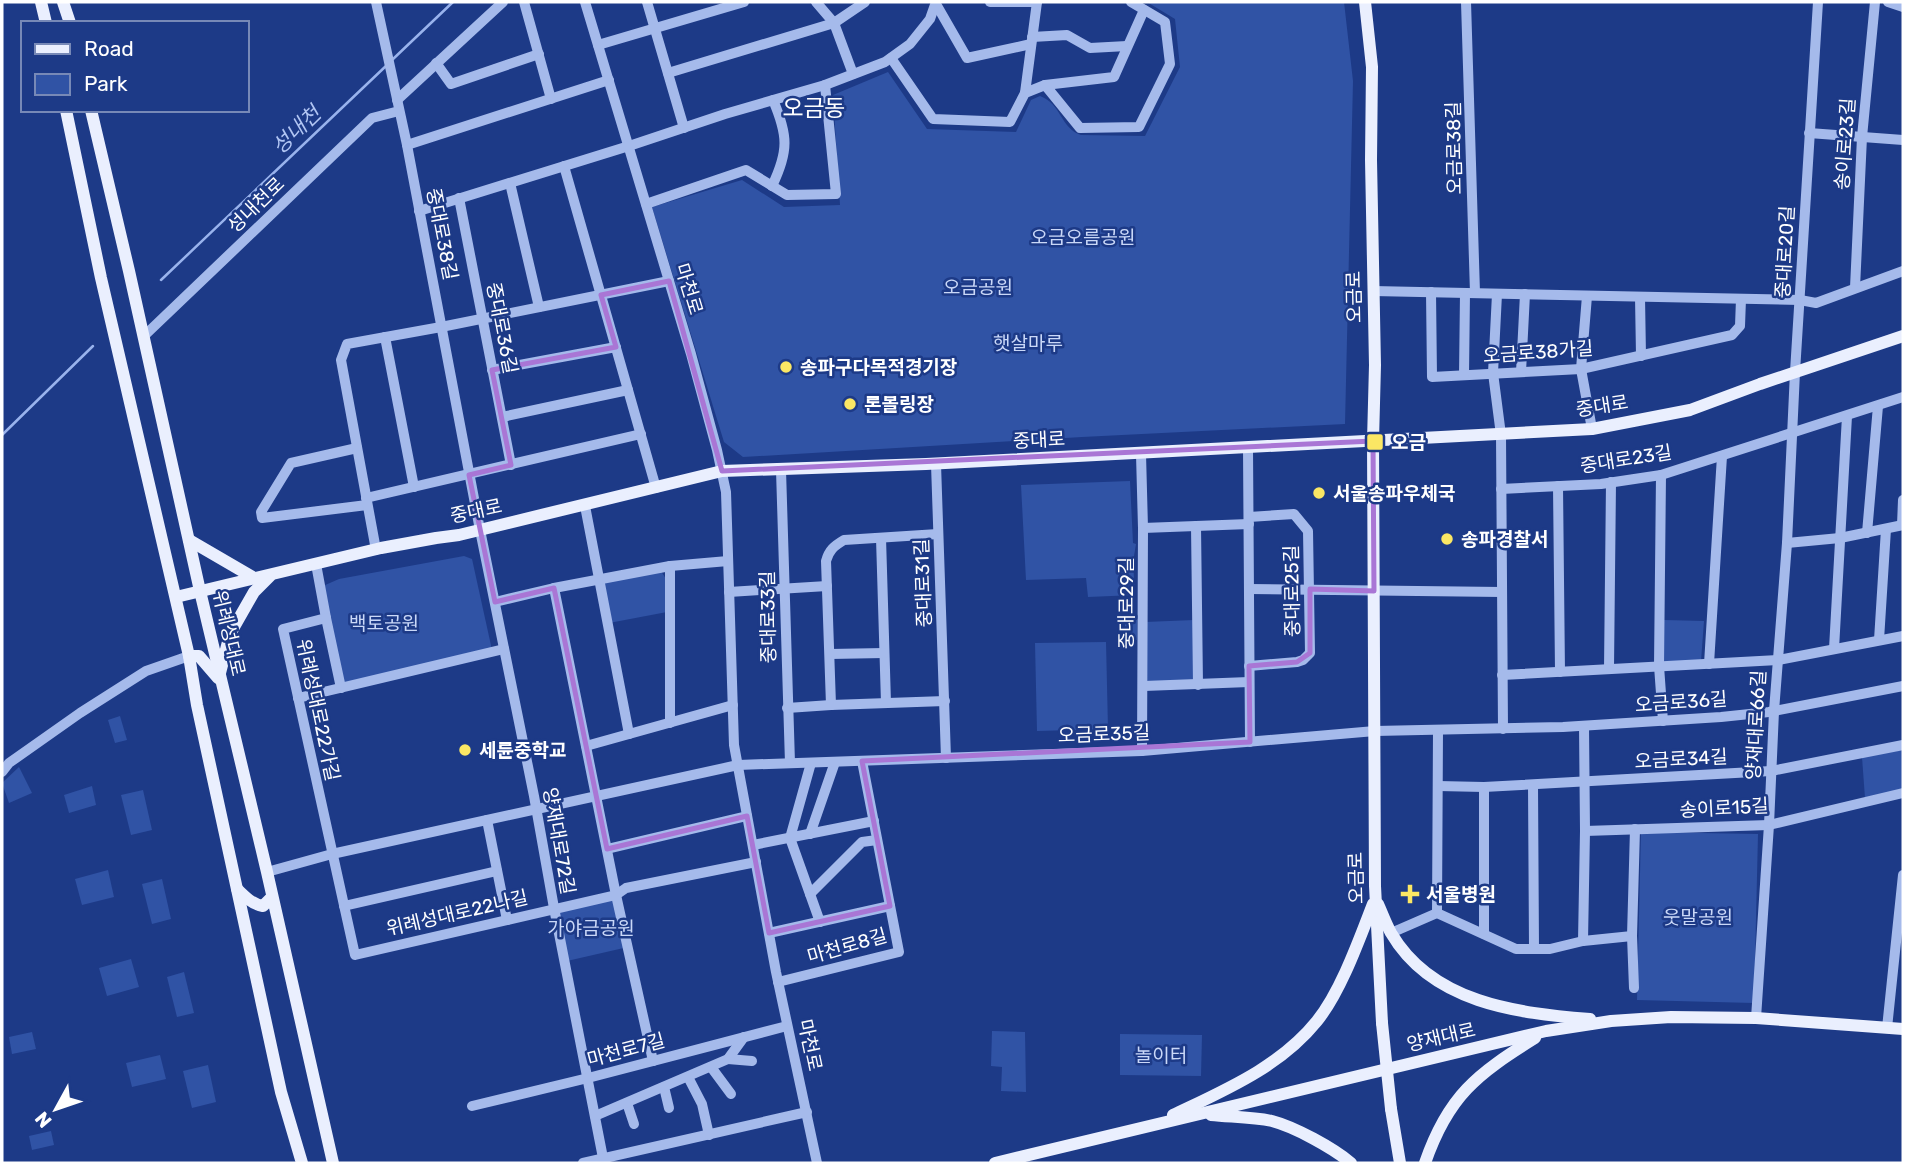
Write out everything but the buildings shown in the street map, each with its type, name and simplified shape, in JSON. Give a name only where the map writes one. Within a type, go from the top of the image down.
[{"type":"main road","points":[[41,2],[46,21]]},
{"type":"main road","points":[[63,2],[68,21]]},
{"type":"main road","name":"오금로","points":[[1365,2],[1372,67],[1375,897],[1382,1023],[1400,1163]]},
{"type":"main road","points":[[66,112],[189,656],[194,690],[281,1091],[302,1163]]},
{"type":"main road","name":"위례성대로","points":[[91,112],[333,1163]]},
{"type":"main road","name":"중대로","points":[[176,597],[376,550],[585,506],[722,471],[936,464],[1592,429],[1690,410],[1903,336]]},
{"type":"main road","points":[[189,540],[256,579]]},
{"type":"main road","points":[[221,683],[230,634],[254,592],[270,575]]},
{"type":"main road","points":[[189,656],[199,656],[221,683]]},
{"type":"main road","points":[[194,690],[204,680],[221,683]]},
{"type":"main road","points":[[236,888],[257,905],[263,906],[272,897]]},
{"type":"main road","points":[[1375,897],[1391,933],[1409,957],[1432,979],[1458,993],[1496,1006],[1553,1016],[1611,1021]]},
{"type":"main road","points":[[1149,1127],[1229,1088],[1281,1058],[1318,1020],[1339,984],[1375,897]]},
{"type":"main road","name":"양재대로","points":[[995,1163],[1546,1031],[1611,1021],[1671,1017],[1756,1018],[1903,1030]]},
{"type":"main road","points":[[1426,1163],[1435,1134],[1452,1105],[1475,1079],[1546,1031]]},
{"type":"main road","points":[[1200,1114],[1272,1121],[1329,1148],[1351,1163]]},
{"type":"street","name":"성내천로","points":[[144,336],[372,118],[397,102],[503,2]]},
{"type":"street","points":[[524,2],[551,99]]},
{"type":"street","name":"마천로","points":[[584,2],[691,354],[722,471],[726,492],[734,745],[778,982],[817,1163]]},
{"type":"street","points":[[647,2],[684,128]]},
{"type":"street","points":[[598,45],[744,2]]},
{"type":"street","points":[[816,2],[834,23],[853,74]]},
{"type":"street","points":[[668,72],[834,23],[865,2]]},
{"type":"street","points":[[891,58],[933,119],[1010,122],[1025,93],[1037,2],[991,2]]},
{"type":"street","points":[[1045,85],[1080,128],[1139,127],[1170,64],[1165,22],[1131,2]]},
{"type":"street","name":"오금로38길","points":[[1464,375],[1470,293],[1466,2]]},
{"type":"street","name":"중대로20길","points":[[1795,372],[1818,2]]},
{"type":"street","name":"송이로23길","points":[[1855,288],[1862,137],[1875,2]]},
{"type":"street","points":[[1888,2],[1903,7]]},
{"type":"street","points":[[936,3],[967,58],[1031,40],[1067,35],[1090,48],[1127,46]]},
{"type":"street","points":[[419,211],[825,85],[885,62],[910,44],[930,19],[936,3]]},
{"type":"street","name":"중대로38길","points":[[377,7],[407,145],[480,530]]},
{"type":"street","points":[[1025,93],[1045,85],[1114,77],[1144,10]]},
{"type":"street","points":[[436,63],[451,84],[539,54]]},
{"type":"street","points":[[407,145],[609,80]]},
{"type":"street","points":[[646,204],[746,170],[787,195],[836,194],[825,85]]},
{"type":"street","points":[[772,186],[784,155],[785,139],[773,100]]},
{"type":"street","points":[[1809,133],[1903,140]]},
{"type":"street","points":[[564,166],[656,488]]},
{"type":"street","points":[[510,183],[540,307]]},
{"type":"street","name":"중대로36길","points":[[459,198],[511,465]]},
{"type":"street","points":[[1373,291],[1800,300],[1816,303],[1903,271],[1903,257]]},
{"type":"street","points":[[376,550],[341,360],[347,344],[669,281]]},
{"type":"street","name":"오금로38가길","points":[[1431,292],[1432,377],[1581,369],[1732,335],[1740,326],[1741,299]]},
{"type":"street","points":[[1497,294],[1493,373],[1501,435],[1503,729]]},
{"type":"street","points":[[1521,372],[1525,294]]},
{"type":"street","points":[[1587,296],[1581,369],[1592,429]]},
{"type":"street","points":[[1640,297],[1641,356]]},
{"type":"street","points":[[386,337],[414,487]]},
{"type":"street","points":[[492,370],[616,347]]},
{"type":"street","name":"양재대로66길","points":[[1756,1018],[1787,543],[1795,372]]},
{"type":"street","points":[[502,417],[628,390]]},
{"type":"street","points":[[1792,433],[1903,397]]},
{"type":"street","points":[[1867,533],[1878,406]]},
{"type":"street","points":[[1834,649],[1847,416]]},
{"type":"street","name":"중대로23길","points":[[1502,489],[1611,482],[1661,475],[1792,433]]},
{"type":"street","points":[[357,448],[291,463],[261,512],[262,518],[367,502],[414,487],[641,434]]},
{"type":"street","points":[[1248,448],[1250,742]]},
{"type":"street","name":"중대로29길","points":[[1141,454],[1144,686],[1142,751]]},
{"type":"street","points":[[1709,664],[1722,456]]},
{"type":"street","name":"중대로31길","points":[[936,464],[946,758]]},
{"type":"street","name":"중대로33길","points":[[781,470],[790,763]]},
{"type":"street","points":[[1661,475],[1659,666],[1662,721]]},
{"type":"street","points":[[1609,669],[1611,482]]},
{"type":"street","points":[[1558,486],[1560,672]]},
{"type":"street","points":[[1787,543],[1840,538],[1903,525],[1903,500]]},
{"type":"street","points":[[585,506],[629,734]]},
{"type":"street","name":"중대로25길","points":[[1143,528],[1196,526],[1294,514],[1301,520],[1308,531],[1310,653],[1297,662],[1249,666]]},
{"type":"street","points":[[1196,526],[1198,685]]},
{"type":"street","points":[[1879,640],[1886,529]]},
{"type":"street","name":"양재대로72길","points":[[480,530],[604,1161]]},
{"type":"street","points":[[831,705],[826,561],[829,551],[844,540],[938,534]]},
{"type":"street","points":[[881,538],[886,703]]},
{"type":"street","points":[[495,602],[670,566],[728,561]]},
{"type":"street","name":"위례성대로22가길","points":[[316,564],[326,618],[283,629],[332,854]]},
{"type":"street","points":[[670,566],[670,723]]},
{"type":"street","points":[[729,592],[827,586]]},
{"type":"street","points":[[554,588],[616,895],[653,1061]]},
{"type":"street","points":[[1249,589],[1502,592]]},
{"type":"street","points":[[326,618],[341,688]]},
{"type":"street","points":[[1502,675],[1778,660],[1903,636]]},
{"type":"street","points":[[298,698],[504,649]]},
{"type":"street","points":[[830,654],[884,653]]},
{"type":"street","points":[[2,772],[9,763],[80,713],[146,671],[189,656]]},
{"type":"street","points":[[1144,686],[1249,682]]},
{"type":"street","name":"오금로36길","points":[[1375,732],[1584,726],[1721,717],[1774,711],[1903,686]]},
{"type":"street","points":[[787,708],[945,701]]},
{"type":"street","points":[[586,746],[733,705]]},
{"type":"street","points":[[1583,941],[1584,726]]},
{"type":"street","points":[[1437,913],[1438,731]]},
{"type":"street","name":"오금로35길","points":[[267,872],[332,854],[738,765],[1142,751],[1375,732]]},
{"type":"street","name":"오금로34길","points":[[1438,786],[1533,785],[1771,771],[1903,745]]},
{"type":"street","name":"마천로8길","points":[[778,982],[900,952],[862,761]]},
{"type":"street","points":[[810,834],[835,762]]},
{"type":"street","points":[[811,763],[790,838],[820,922]]},
{"type":"street","points":[[1533,785],[1534,949]]},
{"type":"street","points":[[1484,787],[1484,934]]},
{"type":"street","name":"송이로15길","points":[[1585,831],[1769,825],[1903,793]]},
{"type":"street","points":[[607,849],[747,816]]},
{"type":"street","points":[[487,820],[507,920]]},
{"type":"street","points":[[752,845],[874,821]]},
{"type":"street","points":[[1634,988],[1632,936],[1635,829]]},
{"type":"street","points":[[810,894],[862,842],[877,840]]},
{"type":"street","name":"위례성대로22나길","points":[[332,854],[355,955],[616,895]]},
{"type":"street","points":[[616,895],[626,888],[756,862]]},
{"type":"street","name":"위례성대로22나길","points":[[344,906],[497,871]]},
{"type":"street","points":[[1887,1028],[1903,876]]},
{"type":"street","points":[[769,933],[890,906]]},
{"type":"street","points":[[1391,933],[1437,913],[1516,949],[1550,949],[1583,941],[1632,936]]},
{"type":"street","name":"마천로7길","points":[[472,1106],[788,1026]]},
{"type":"street","points":[[729,1059],[744,1037]]},
{"type":"street","points":[[595,1116],[729,1059],[752,1061]]},
{"type":"street","points":[[711,1067],[731,1094]]},
{"type":"street","points":[[688,1077],[702,1104],[709,1135]]},
{"type":"street","points":[[664,1087],[669,1108]]},
{"type":"street","points":[[627,1102],[634,1124]]},
{"type":"street","points":[[583,1163],[621,1159],[807,1112]]},
{"type":"highlighted area","points":[[669,281],[722,471],[1373,441],[1374,591],[1310,589],[1310,653],[1297,662],[1249,666],[1250,742],[862,761],[890,906],[769,933],[747,816],[607,849],[554,588],[495,602],[469,475],[511,465],[492,370],[616,347],[601,295]]},
{"type":"green space","name":"오금공원","points":[[1147,2],[1344,2],[1353,81],[1345,424],[743,457],[724,442],[652,207],[742,180],[784,207],[840,205],[833,95],[888,72],[927,129],[1016,132],[1031,100],[1040,96],[1053,104],[1069,127],[1081,135],[1145,136],[1180,67],[1175,19]]},
{"type":"green space","points":[[1130,481],[1133,543],[1136,544],[1133,562],[1135,595],[1088,597],[1086,578],[1026,580],[1021,485]]},
{"type":"green space","name":"백토공원","points":[[464,556],[472,559],[492,650],[343,684],[323,586],[339,579]]},
{"type":"green space","points":[[661,571],[666,579],[667,612],[609,623],[601,583]]},
{"type":"green space","points":[[1125,617],[1137,618],[1137,640],[1125,640]]},
{"type":"green space","points":[[1194,620],[1196,682],[1146,684],[1145,622]]},
{"type":"green space","points":[[1664,620],[1704,621],[1701,661],[1662,663]]},
{"type":"green space","points":[[1106,642],[1108,729],[1037,731],[1035,643]]},
{"type":"green space","points":[[120,716],[127,740],[115,743],[108,720]]},
{"type":"green space","points":[[1903,750],[1903,789],[1865,798],[1862,757]]},
{"type":"green space","points":[[19,767],[32,793],[9,803],[2,783]]},
{"type":"green space","points":[[92,786],[96,805],[69,813],[64,795]]},
{"type":"green space","points":[[143,790],[152,830],[131,835],[121,795]]},
{"type":"green space","name":"웃말공원","points":[[1641,832],[1758,834],[1754,1003],[1637,1000]]},
{"type":"green space","points":[[108,870],[114,897],[82,905],[75,879]]},
{"type":"green space","points":[[162,879],[171,919],[152,924],[142,884]]},
{"type":"green space","name":"가야금공원","points":[[616,895],[628,947],[567,961],[554,908]]},
{"type":"green space","points":[[131,959],[139,987],[107,996],[99,968]]},
{"type":"green space","points":[[184,972],[194,1013],[177,1017],[167,977]]},
{"type":"green space","points":[[992,1031],[1025,1032],[1026,1092],[1001,1091],[1002,1067],[991,1066]]},
{"type":"green space","points":[[32,1032],[36,1049],[12,1054],[9,1037]]},
{"type":"green space","name":"놀이터","points":[[1120,1034],[1202,1035],[1201,1076],[1120,1075]]},
{"type":"green space","points":[[160,1055],[166,1079],[132,1087],[126,1063]]},
{"type":"green space","points":[[208,1065],[216,1102],[192,1108],[183,1071]]},
{"type":"green space","points":[[51,1131],[54,1145],[32,1150],[29,1136]]},
{"type":"waterway","name":"성내천","points":[[392,60],[453,2]]},
{"type":"waterway","name":"성내천","points":[[161,280],[387,65]]},
{"type":"waterway","name":"성내천","points":[[2,435],[93,346]]},
{"type":"place","name":"송파구다목적경기장","points":[[786,367]]},
{"type":"place","name":"론볼링장","points":[[850,404]]},
{"type":"place","name":"오금","points":[[1375,442]]},
{"type":"place","name":"서울송파우체국","points":[[1319,493]]},
{"type":"place","name":"송파경찰서","points":[[1447,539]]},
{"type":"place","name":"세륜중학교","points":[[465,750]]},
{"type":"place","name":"서울병원","points":[[1410,894]]},
{"type":"district","name":"오금동","points":[[814,108]]},
{"type":"park label","name":"오금오름공원","points":[[1083,237]]},
{"type":"park label","name":"햇살마루","points":[[1028,343]]}]
